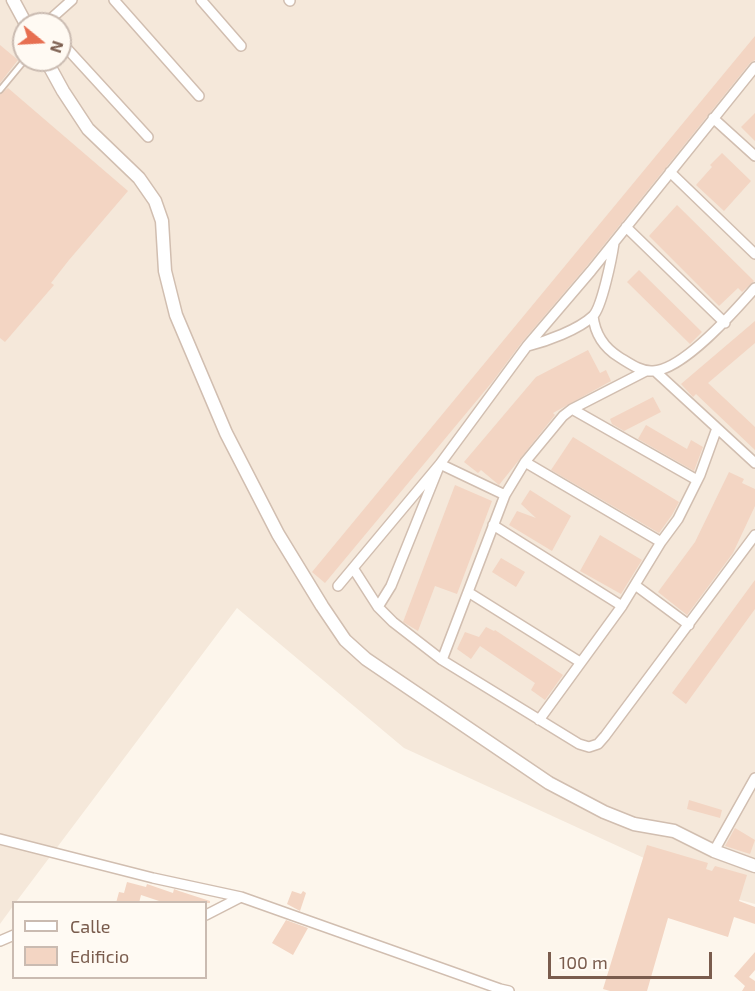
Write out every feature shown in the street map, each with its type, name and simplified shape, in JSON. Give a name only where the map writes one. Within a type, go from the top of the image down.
[{"type":"street","points":[[58,12],[72,0]]},
{"type":"street","points":[[114,0],[199,96]]},
{"type":"street","points":[[201,0],[241,46]]},
{"type":"street","points":[[72,54],[148,137]]},
{"type":"street","points":[[338,586],[440,464],[527,346],[755,67]]},
{"type":"street","points":[[53,72],[88,129],[139,178],[155,201],[162,221],[165,271],[176,315],[226,433],[278,534],[345,640],[383,671],[549,783],[604,812],[634,824],[674,831],[714,851],[755,866]]},
{"type":"street","points":[[713,118],[755,156]]},
{"type":"street","points":[[670,172],[755,254]]},
{"type":"street","points":[[626,227],[725,323]]},
{"type":"street","points":[[615,241],[601,298],[593,316],[594,330],[611,352],[651,371],[755,464]]},
{"type":"street","points":[[442,660],[505,495],[525,462],[563,416],[572,408],[651,371],[673,365],[725,323],[755,288]]},
{"type":"street","points":[[527,346],[545,341],[593,316]]},
{"type":"street","points":[[572,408],[697,480]]},
{"type":"street","points":[[539,720],[622,606],[661,542],[678,519],[697,480],[717,428]]},
{"type":"street","points":[[525,462],[661,542]]},
{"type":"street","points":[[440,464],[505,495]]},
{"type":"street","points":[[378,607],[391,586],[440,464]]},
{"type":"street","points":[[493,525],[622,606]]},
{"type":"street","points":[[353,568],[378,607],[393,622],[442,660],[579,744],[590,747],[598,744],[754,535]]},
{"type":"street","points":[[635,585],[689,625]]},
{"type":"street","points":[[468,592],[580,662]]},
{"type":"street","points":[[714,851],[755,778]]},
{"type":"street","points":[[0,839],[153,878],[241,897],[509,991]]},
{"type":"street","points":[[207,914],[241,897]]},
{"type":"lane","points":[[0,90],[15,72]]},
{"type":"shaded area","points":[[0,0],[755,0],[755,904],[729,897],[404,748],[237,608],[17,901],[12,901],[12,907],[0,924]]},
{"type":"building","points":[[755,36],[755,60],[750,63],[586,267],[522,342],[493,381],[325,583],[312,572]]},
{"type":"building","points":[[0,45],[12,55],[12,68],[0,83]]},
{"type":"building","points":[[8,88],[128,191],[69,260],[51,283],[54,285],[5,342],[0,338],[0,94]]},
{"type":"building","points":[[755,113],[755,141],[741,127]]},
{"type":"building","points":[[722,153],[751,181],[724,211],[696,185]]},
{"type":"building","points":[[677,205],[754,281],[742,292],[738,288],[719,306],[649,236]]},
{"type":"building","points":[[639,270],[702,332],[690,344],[627,282]]},
{"type":"building","points":[[755,321],[755,343],[708,383],[755,427],[755,450],[696,394],[693,397],[681,384]]},
{"type":"building","points":[[588,350],[600,373],[606,370],[611,381],[553,413],[555,415],[499,485],[481,470],[478,473],[464,462],[536,377]]},
{"type":"building","points":[[653,397],[661,412],[624,431],[612,424],[610,419]]},
{"type":"building","points":[[646,425],[687,449],[691,440],[703,447],[694,471],[638,439]]},
{"type":"building","points":[[573,437],[679,502],[659,533],[551,470]]},
{"type":"building","points":[[729,472],[744,479],[742,483],[755,489],[755,506],[733,553],[687,615],[658,592],[695,542]]},
{"type":"building","points":[[455,485],[492,501],[457,594],[435,586],[418,631],[403,622]]},
{"type":"building","points":[[530,490],[571,516],[552,551],[509,525],[517,511],[536,518],[521,504]]},
{"type":"building","points":[[600,535],[642,560],[621,594],[580,571]]},
{"type":"building","points":[[501,558],[525,572],[516,587],[492,572]]},
{"type":"building","points":[[755,580],[755,609],[686,704],[672,693]]},
{"type":"building","points":[[486,627],[495,630],[563,675],[545,700],[531,690],[535,683],[480,646],[471,659],[457,649],[465,632],[479,637]]},
{"type":"building","points":[[689,800],[722,810],[720,818],[687,809]]},
{"type":"building","points":[[735,828],[755,840],[750,854],[725,846]]},
{"type":"building","points":[[647,845],[708,863],[706,869],[712,871],[715,866],[747,875],[739,901],[755,907],[755,924],[734,917],[728,937],[668,918],[647,991],[610,991],[603,989]]},
{"type":"building","points":[[127,882],[146,887],[147,884],[173,893],[174,889],[210,901],[210,903],[207,901],[159,901],[141,895],[140,901],[117,901],[119,892],[124,893]]},
{"type":"building","points":[[292,891],[306,893],[300,911],[287,904]]},
{"type":"building","points":[[286,920],[308,928],[293,955],[272,943]]},
{"type":"building","points":[[755,952],[755,970],[749,977],[755,981],[755,991],[742,991],[745,986],[734,976]]}]
